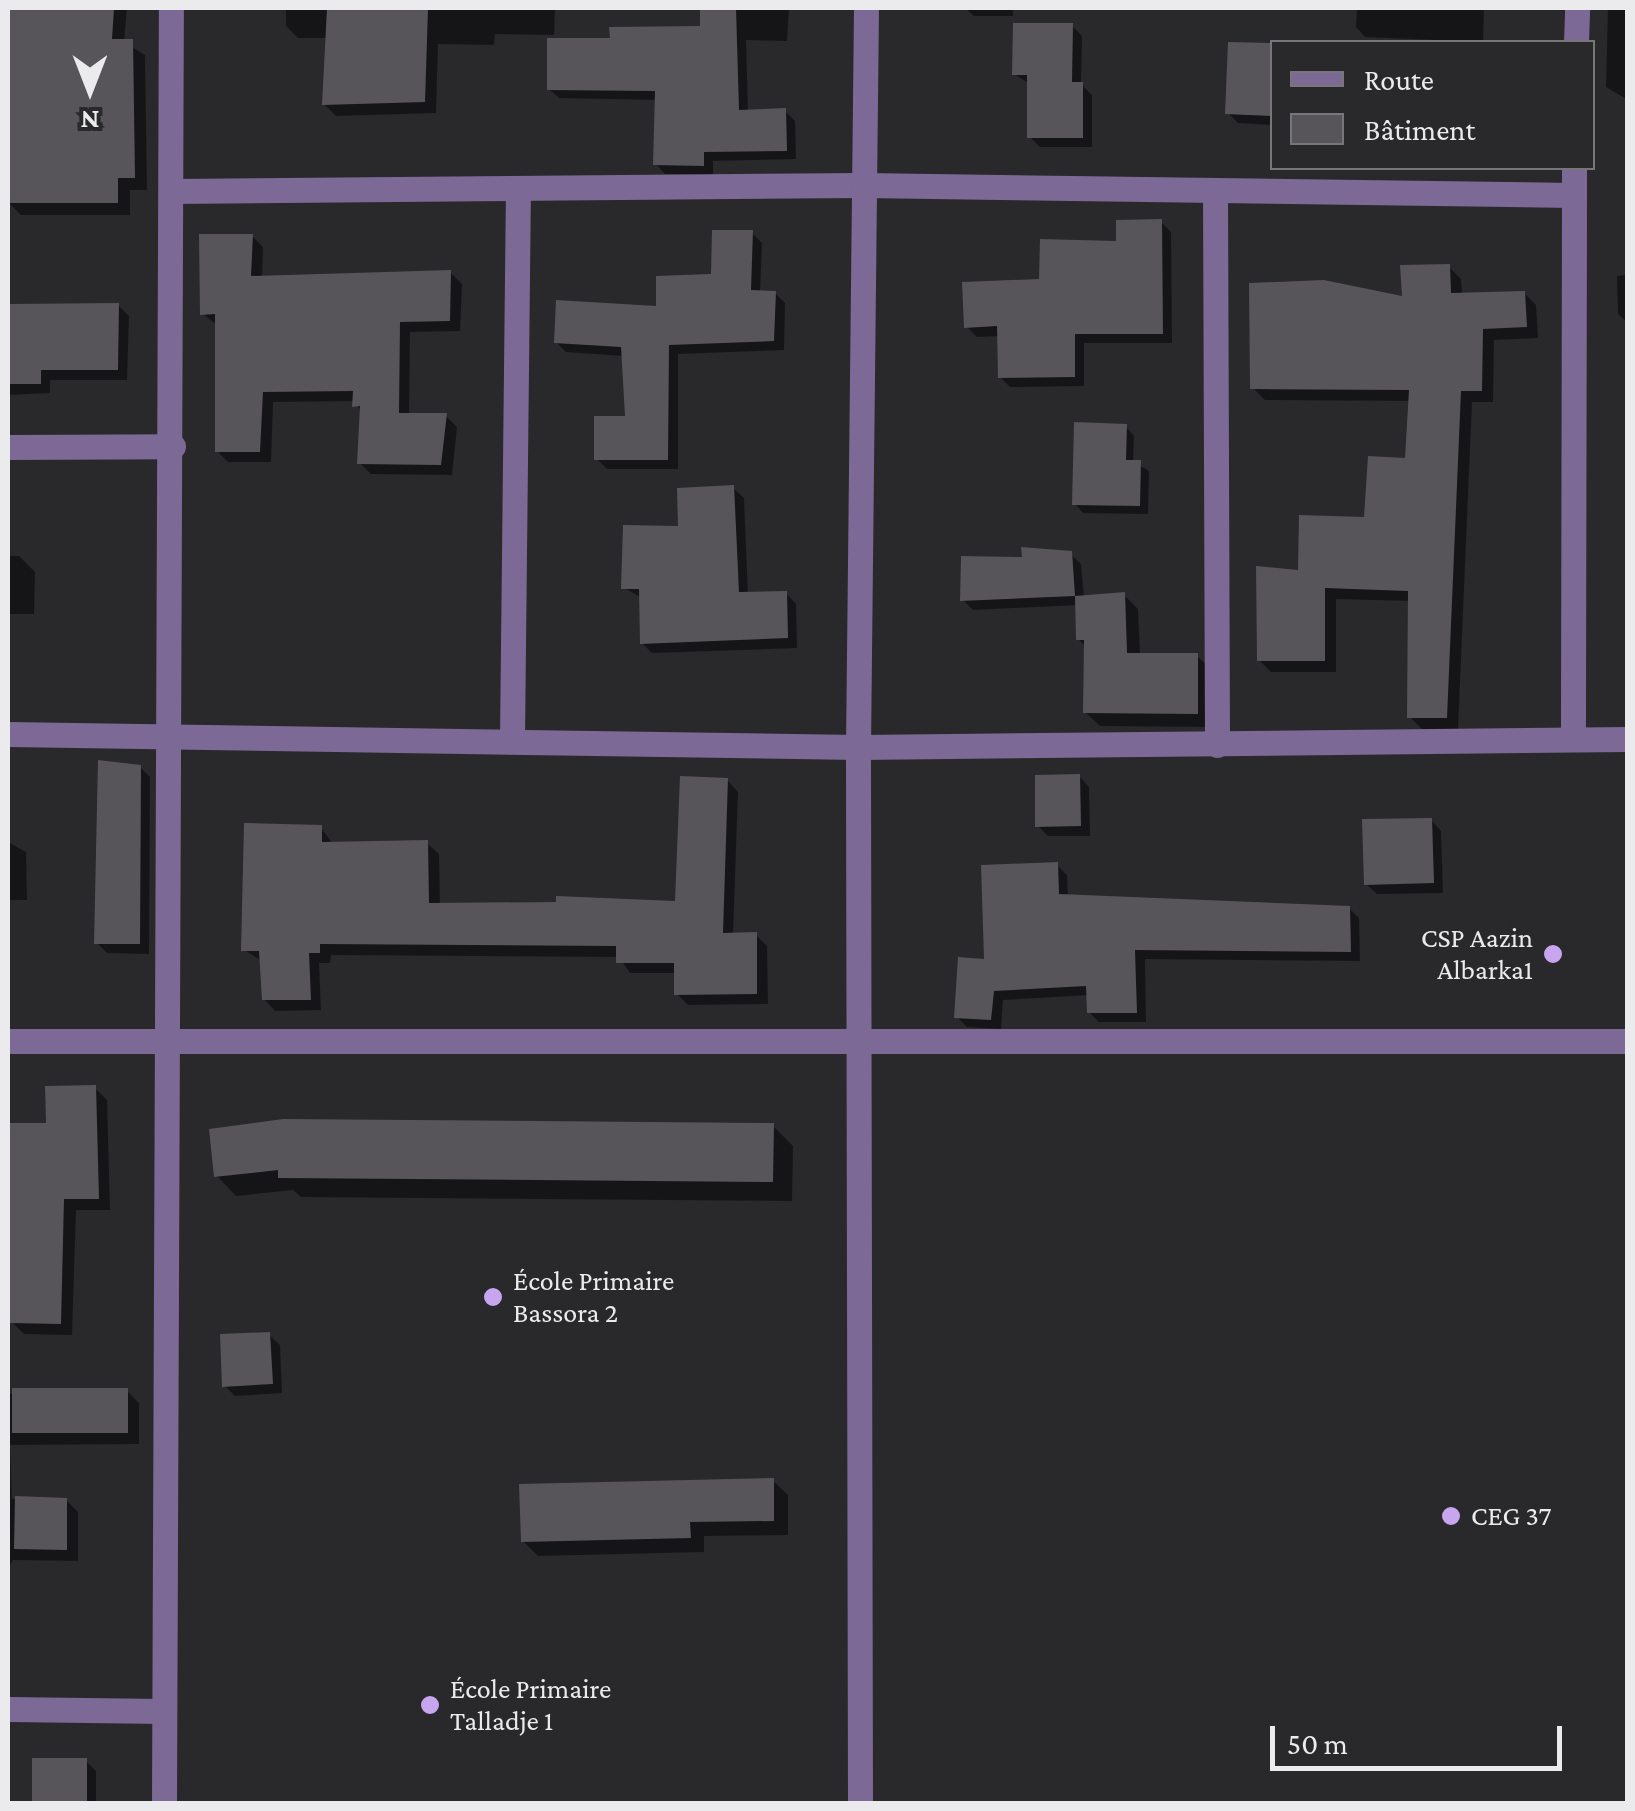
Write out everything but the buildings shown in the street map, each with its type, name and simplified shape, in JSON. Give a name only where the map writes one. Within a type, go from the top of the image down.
[{"type":"street","points":[[164,1804],[163,1041],[173,446],[171,8]]},
{"type":"street","points":[[860,1804],[858,746],[866,8]]},
{"type":"street","points":[[1576,40],[1577,8]]},
{"type":"street","points":[[1573,739],[1574,170]]},
{"type":"street","points":[[173,192],[863,185],[1574,195]]},
{"type":"street","points":[[512,740],[518,188]]},
{"type":"street","points":[[1216,192],[1218,745]]},
{"type":"street","points":[[8,447],[173,446]]},
{"type":"street","points":[[8,734],[858,746],[1628,739]]},
{"type":"street","points":[[8,1041],[1628,1041]]},
{"type":"street","points":[[8,1710],[164,1711]]},
{"type":"place","name":"CSP Aazin Albarka1","points":[[1553,954]]},
{"type":"place","name":"École Primaire Bassora 2","points":[[493,1297]]},
{"type":"place","name":"CEG 37","points":[[1451,1516]]},
{"type":"place","name":"École Primaire Talladje 1","points":[[430,1705]]}]
